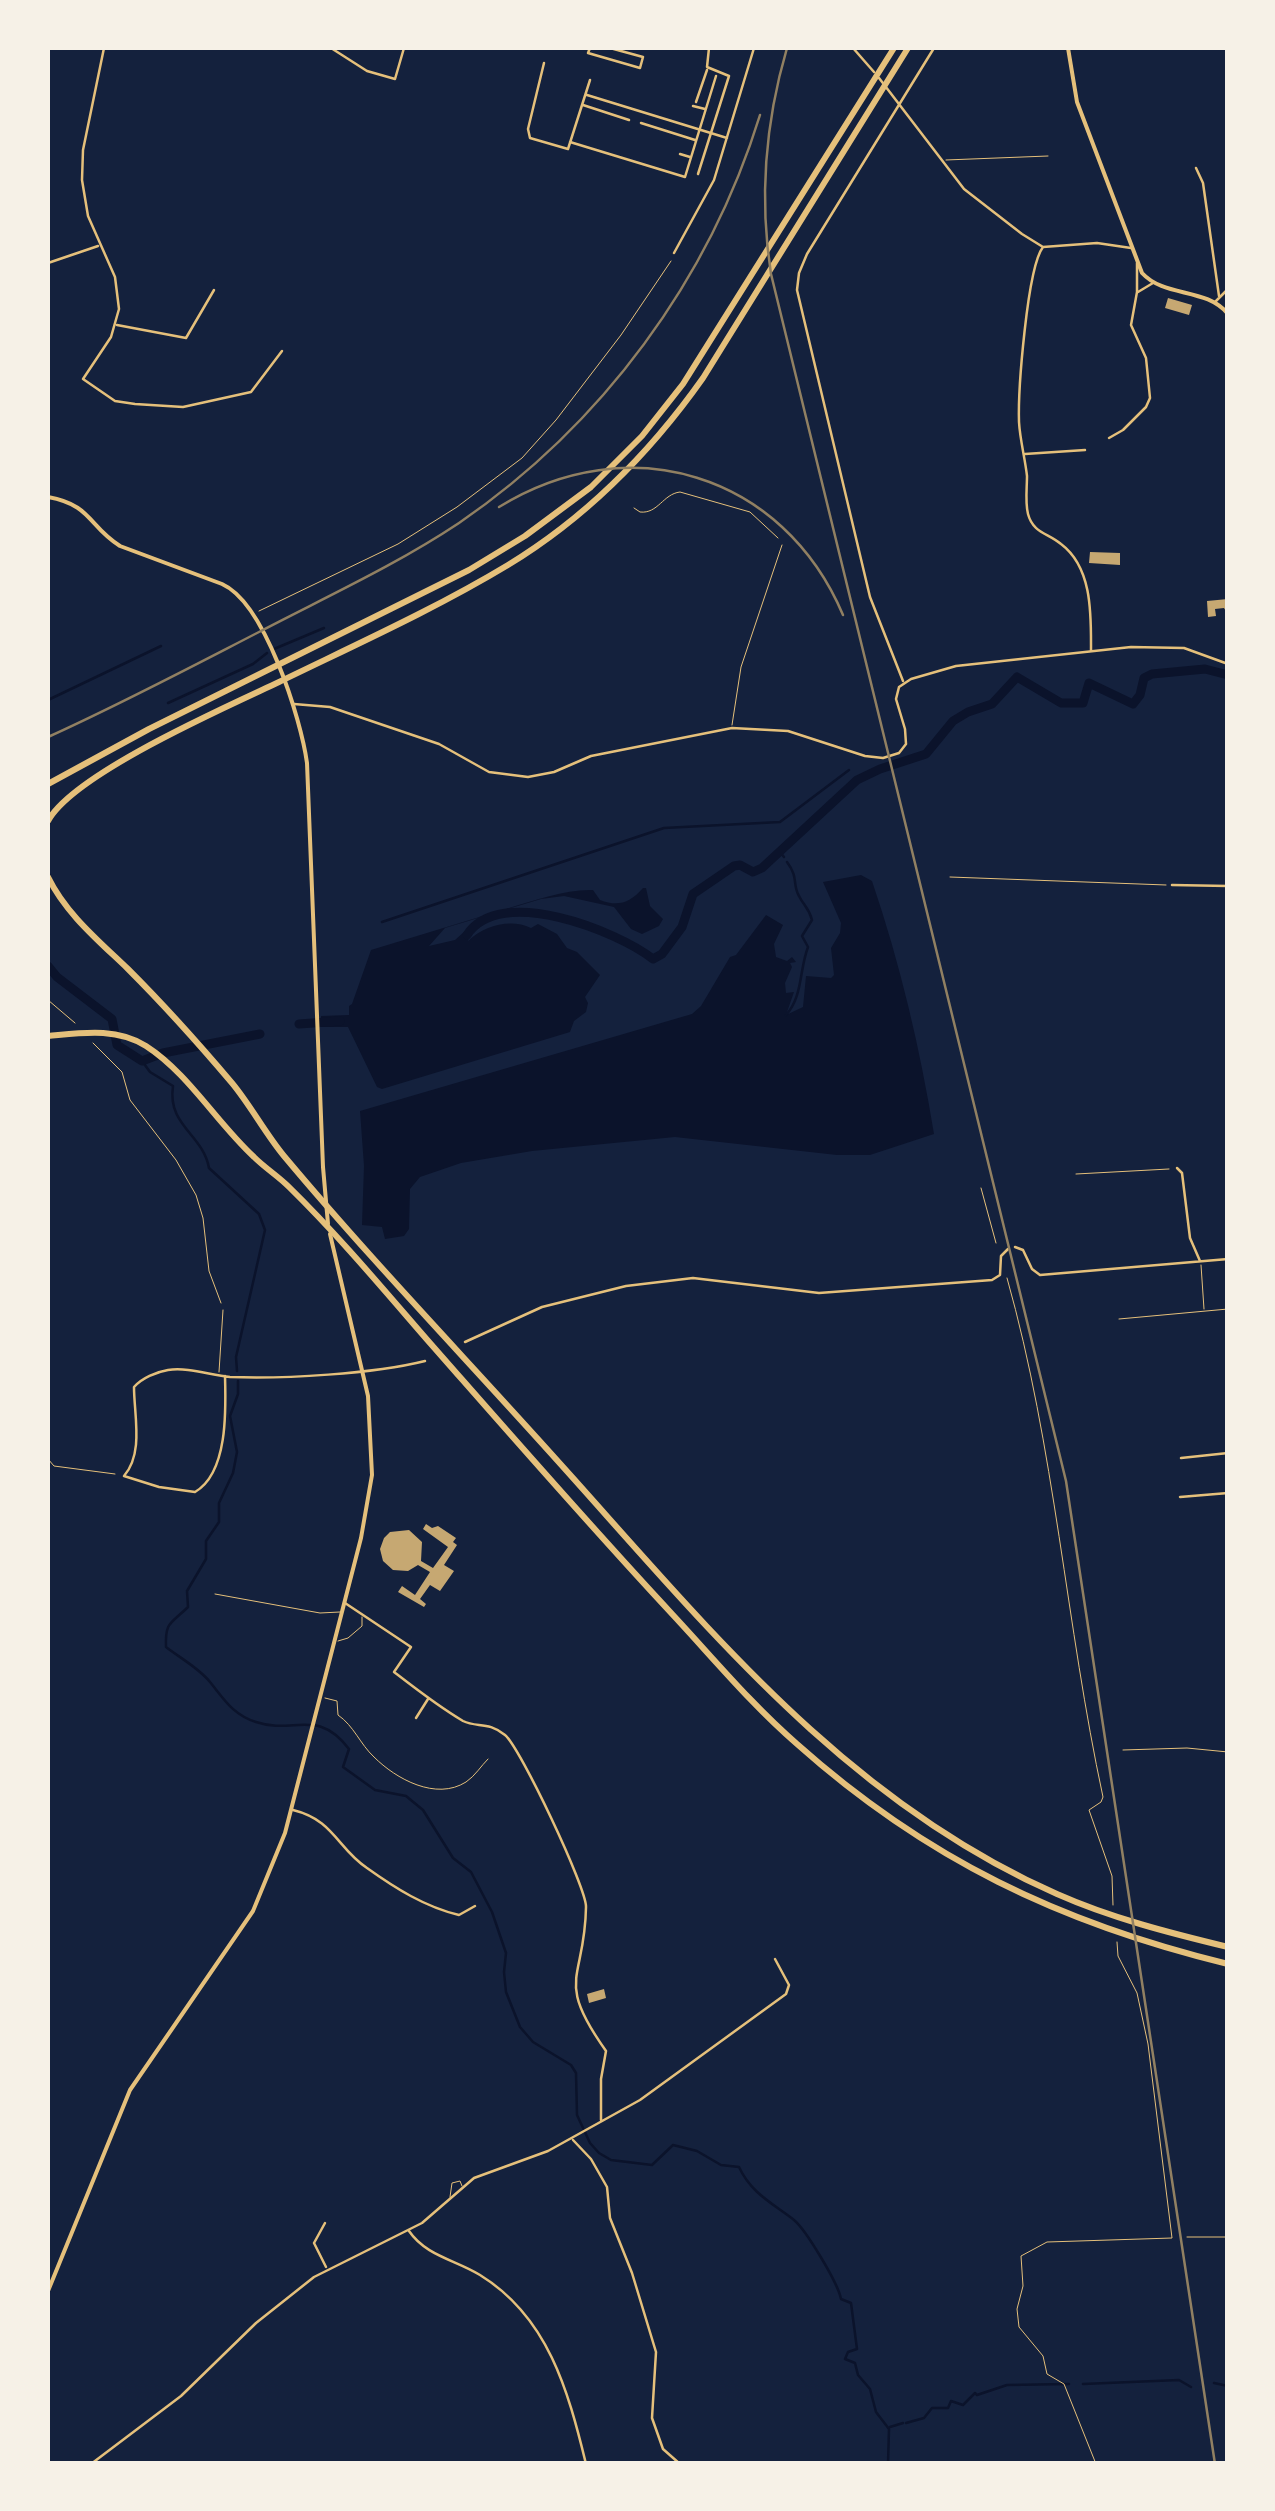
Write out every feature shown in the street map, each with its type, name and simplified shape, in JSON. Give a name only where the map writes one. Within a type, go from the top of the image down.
[{"type":"highway","points":[[48,784],[500,552],[591,487],[683,384],[894,48]]},
{"type":"highway","points":[[48,821],[62,801],[84,785],[174,732],[507,566],[559,531],[611,487],[686,402],[908,48]]},
{"type":"highway","points":[[48,878],[81,925],[143,985],[232,1083],[282,1153],[667,1584],[808,1730],[936,1828],[1024,1878],[1109,1914],[1228,1947]]},
{"type":"highway","points":[[48,1036],[118,1034],[143,1044],[163,1059],[253,1157],[287,1185],[370,1274],[650,1590],[794,1742],[877,1810],[1029,1899],[1114,1933],[1228,1964]]},
{"type":"street","points":[[105,48],[82,158],[85,202],[117,287],[116,325],[83,379],[126,404],[177,407],[245,394],[259,385],[282,351]]},
{"type":"street","points":[[331,48],[364,70],[395,78],[404,48]]},
{"type":"street","points":[[590,48],[588,53],[640,68],[643,57],[610,48]]},
{"type":"street","points":[[706,110],[695,104],[708,69],[705,62],[709,48]]},
{"type":"street","points":[[674,253],[704,202],[729,139],[754,48]]},
{"type":"street","points":[[853,48],[982,205],[1043,247],[1097,243],[1132,248]]},
{"type":"street","points":[[904,683],[870,597],[798,290],[807,254],[934,48]]},
{"type":"street","points":[[1068,48],[1077,102],[1144,276],[1215,302],[1228,314]]},
{"type":"street","points":[[544,63],[528,129],[530,138],[568,149],[590,80]]},
{"type":"street","points":[[698,174],[729,76],[708,69]]},
{"type":"street","points":[[570,142],[685,177],[716,76]]},
{"type":"street","points":[[585,94],[729,139]]},
{"type":"street","points":[[582,105],[629,120]]},
{"type":"street","points":[[641,123],[697,140]]},
{"type":"street","points":[[680,154],[692,157]]},
{"type":"street","points":[[1196,168],[1203,183],[1219,296]]},
{"type":"street","points":[[48,263],[100,245]]},
{"type":"street","points":[[1043,247],[1030,288],[1019,423],[1028,512],[1033,526],[1063,545],[1087,585],[1090,652]]},
{"type":"street","points":[[1109,438],[1124,430],[1150,398],[1146,358],[1131,325],[1137,262]]},
{"type":"street","points":[[1137,292],[1153,282]]},
{"type":"street","points":[[1215,302],[1228,289]]},
{"type":"street","points":[[116,325],[186,338],[214,290]]},
{"type":"street","points":[[1024,454],[1085,450]]},
{"type":"street","points":[[48,498],[81,508],[123,548],[232,589],[253,615],[294,704],[308,764],[325,1211],[363,1371],[371,1421],[372,1475],[343,1612],[277,1858],[253,1911],[130,2090],[48,2290]]},
{"type":"street","points":[[294,704],[330,707],[438,744],[489,772],[528,777],[554,772],[592,756],[732,728],[788,731],[883,758],[899,752],[906,744],[896,695],[904,683],[956,666],[1132,647],[1184,648],[1228,664]]},
{"type":"street","points":[[1172,885],[1228,886]]},
{"type":"street","points":[[1178,1168],[1182,1173],[1190,1238],[1200,1262]]},
{"type":"street","points":[[1015,1248],[1023,1250],[1032,1269],[1040,1275],[1228,1259]]},
{"type":"street","points":[[465,1342],[542,1308],[626,1286],[693,1278],[796,1293],[992,1280],[1002,1272],[1001,1256],[1008,1249]]},
{"type":"street","points":[[225,1376],[222,1441],[208,1483],[195,1492],[159,1487],[124,1476],[135,1453],[134,1387],[140,1380],[172,1369],[225,1376],[363,1371],[425,1362]]},
{"type":"street","points":[[1181,1458],[1228,1453]]},
{"type":"street","points":[[1180,1497],[1228,1493]]},
{"type":"street","points":[[345,1603],[410,1647],[394,1672],[466,1723],[486,1724],[506,1735],[531,1774],[586,1894],[574,1990],[586,2023],[606,2051],[601,2079],[601,2122]]},
{"type":"street","points":[[416,1718],[429,1698]]},
{"type":"street","points":[[291,1810],[318,1818],[364,1867],[424,1904],[459,1916],[475,1906]]},
{"type":"street","points":[[91,2464],[182,2396],[256,2323],[326,2268],[409,2230],[462,2186],[487,2172],[575,2137],[601,2122],[666,2081],[786,1994],[789,1985],[775,1960]]},
{"type":"street","points":[[575,2137],[607,2187],[610,2218],[632,2272],[656,2352],[652,2418],[663,2450],[680,2464]]},
{"type":"street","points":[[325,2223],[314,2242],[326,2268]]},
{"type":"street","points":[[409,2230],[420,2245],[477,2273],[507,2294],[536,2326],[565,2384],[586,2464]]},
{"type":"lane","points":[[943,162],[1048,156]]},
{"type":"lane","points":[[732,728],[741,667],[782,546]]},
{"type":"lane","points":[[1200,1262],[1204,1311]]},
{"type":"lane","points":[[1119,1320],[1228,1309]]},
{"type":"lane","points":[[219,1375],[223,1310]]},
{"type":"lane","points":[[215,1594],[320,1613],[343,1612]]},
{"type":"lane","points":[[335,1640],[343,1641],[362,1626],[363,1614]]},
{"type":"lane","points":[[320,1697],[337,1701],[338,1715],[351,1725],[374,1758],[416,1786],[448,1789],[466,1782],[488,1759]]},
{"type":"lane","points":[[450,2197],[452,2183],[458,2180],[462,2186]]},
{"type":"path","points":[[253,615],[398,544],[522,458],[620,336],[674,253]]},
{"type":"path","points":[[634,508],[644,514],[653,511],[675,492],[724,503],[760,519],[777,535],[782,546]]},
{"type":"path","points":[[950,876],[1008,882],[1172,885]]},
{"type":"path","points":[[48,1000],[79,1027]]},
{"type":"path","points":[[91,1041],[122,1072],[130,1100],[176,1160],[196,1195],[209,1270],[223,1310]]},
{"type":"path","points":[[1076,1174],[1178,1168]]},
{"type":"path","points":[[981,1188],[996,1243]]},
{"type":"path","points":[[1002,1272],[1033,1381],[1076,1664],[1103,1796],[1089,1810],[1112,1876],[1112,1904]]},
{"type":"path","points":[[48,1459],[54,1466],[124,1476]]},
{"type":"path","points":[[1123,1750],[1187,1748],[1228,1752]]},
{"type":"path","points":[[1096,2464],[1064,2384],[1047,2374],[1043,2356],[1018,2327],[1017,2309],[1023,2286],[1022,2256],[1046,2242],[1172,2238],[1148,2044],[1136,1993],[1118,1956],[1114,1933]]},
{"type":"path","points":[[1187,2237],[1228,2237]]},
{"type":"water","points":[[861,875],[872,881],[892,943],[916,1038],[934,1134],[870,1155],[837,1155],[675,1137],[532,1151],[461,1163],[420,1177],[410,1189],[409,1229],[404,1236],[385,1239],[382,1227],[362,1225],[364,1166],[360,1111],[692,1014],[701,1006],[730,957],[736,955],[766,915],[783,925],[774,944],[776,957],[787,961],[792,957],[796,962],[790,963],[785,983],[786,993],[794,992],[786,1015],[803,1007],[806,976],[834,975],[831,948],[841,923],[823,882]]},
{"type":"water","points":[[643,888],[650,906],[663,919],[659,926],[642,934],[631,929],[614,907],[564,896],[541,899],[445,928],[429,946],[455,940],[474,923],[468,941],[482,931],[506,924],[531,928],[538,924],[557,934],[567,948],[577,952],[600,975],[585,997],[586,1012],[574,1021],[570,1032],[382,1089],[377,1087],[348,1027],[321,1027],[321,1016],[349,1015],[371,950],[530,902],[562,893],[593,890],[600,900],[618,903]]},
{"type":"building","points":[[1168,298],[1192,305],[1189,315],[1165,308]]},
{"type":"building","points":[[1090,552],[1120,553],[1120,565],[1089,563]]},
{"type":"building","points":[[1228,599],[1228,615],[1224,608],[1215,609],[1216,616],[1208,617],[1207,601]]},
{"type":"building","points":[[426,1524],[438,1526],[456,1538],[453,1542],[457,1545],[444,1565],[454,1571],[440,1591],[430,1585],[420,1599],[426,1604],[424,1607],[398,1592],[402,1586],[415,1595],[430,1572],[418,1565],[408,1571],[393,1570],[383,1561],[380,1549],[390,1532],[409,1530],[422,1542],[421,1561],[433,1568],[448,1547],[423,1529]]},
{"type":"building","points":[[604,1989],[606,1998],[589,2003],[587,1994]]},
{"type":"waterway","points":[[274,649],[324,628]]},
{"type":"waterway","points":[[48,700],[161,646]]},
{"type":"waterway","points":[[168,703],[253,664],[267,653]]},
{"type":"waterway","points":[[467,935],[483,920],[505,913],[531,913],[587,926],[653,959],[662,954],[682,927],[693,894],[734,866],[753,872],[762,868],[857,780],[926,754],[953,721],[992,704],[1017,677],[1061,703],[1083,703],[1089,683],[1133,704],[1144,678],[1152,674],[1205,669],[1228,675]]},
{"type":"waterway","points":[[382,922],[664,828],[780,822],[849,770]]},
{"type":"waterway","points":[[780,852],[784,857]]},
{"type":"waterway","points":[[786,1015],[798,991],[808,947],[802,936],[812,920],[787,862]]},
{"type":"waterway","points":[[48,966],[112,1019],[117,1045],[142,1061],[163,1053],[260,1034]]},
{"type":"waterway","points":[[299,1024],[340,1021]]},
{"type":"waterway","points":[[142,1061],[150,1072],[173,1086],[175,1111],[200,1146],[209,1168],[259,1214],[265,1230],[236,1357],[237,1371]]},
{"type":"waterway","points":[[238,1381],[230,1416],[237,1452],[233,1473],[219,1503],[219,1522],[206,1541],[206,1559],[187,1591],[188,1607],[168,1627],[166,1647],[200,1672],[241,1715],[270,1725],[316,1725],[326,1729],[349,1749],[343,1767],[375,1790],[406,1796],[423,1810],[453,1858],[471,1872],[492,1912],[506,1953],[506,1992],[520,2027],[533,2042],[571,2065],[576,2073],[577,2115],[599,2153],[611,2160],[652,2165],[673,2145],[697,2151],[721,2165],[739,2167],[756,2191],[794,2220],[828,2270],[841,2299],[851,2303],[857,2349],[848,2352],[845,2359],[855,2363],[858,2375],[870,2389],[876,2412],[889,2429],[888,2464]]},
{"type":"waterway","points":[[1083,2384],[1179,2380],[1191,2387]]},
{"type":"waterway","points":[[1214,2383],[1228,2386]]},
{"type":"waterway","points":[[906,2423],[924,2418],[932,2408],[948,2408],[951,2401],[963,2405],[975,2393],[1007,2385],[1069,2384]]},
{"type":"waterway","points":[[890,2427],[903,2423]]},
{"type":"railway","points":[[787,48],[766,160],[765,217],[771,274],[1066,1481],[1215,2464]]},
{"type":"railway","points":[[48,737],[386,567],[459,523],[511,484],[604,394],[680,291],[712,235],[760,115]]},
{"type":"railway","points":[[499,507],[548,483],[599,470],[649,469],[697,478],[742,497],[782,527],[816,566],[843,615]]}]
